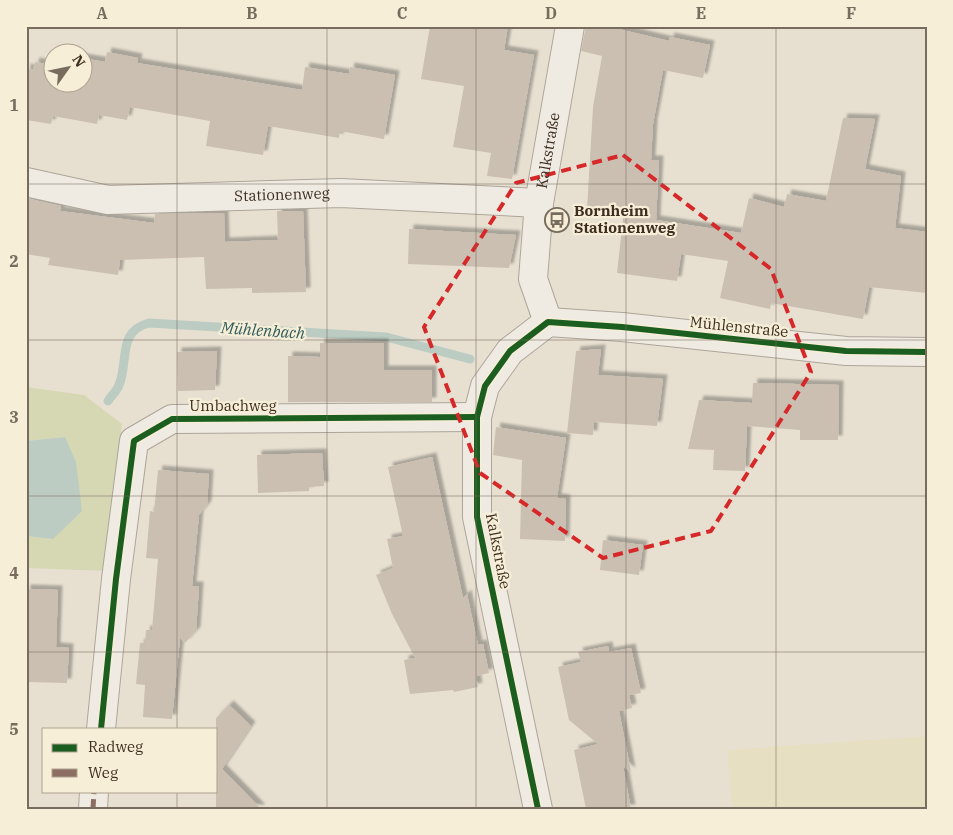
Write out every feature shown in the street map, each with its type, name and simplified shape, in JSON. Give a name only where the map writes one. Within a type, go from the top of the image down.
[{"type":"street","name":"Kalkstraße","points":[[538,809],[477,517],[476,417],[485,386],[510,350],[548,322],[533,278],[539,203],[570,26]]},
{"type":"street","name":"Stationenweg","points":[[26,182],[108,200],[341,193],[539,203]]},
{"type":"street","name":"Mühlenstraße","points":[[548,322],[622,326],[846,351],[927,352]]},
{"type":"street","name":"Umbachweg","points":[[101,728],[116,579],[134,441],[172,419],[476,417]]},
{"type":"street","points":[[93,809],[94,792]]},
{"type":"highlighted area","points":[[623,155],[771,269],[811,372],[711,531],[603,558],[480,473],[424,327],[516,183]]},
{"type":"shaded area","points":[[65,437],[76,462],[82,511],[53,539],[26,536],[26,441]]},
{"type":"shaded area","points":[[927,736],[927,809],[732,809],[727,750]]},
{"type":"green space","points":[[26,387],[84,395],[122,424],[109,571],[26,568],[26,536],[53,539],[65,437],[26,441]]},
{"type":"building","points":[[430,26],[508,26],[504,50],[534,55],[512,179],[487,176],[491,153],[453,147],[464,86],[421,79]]},
{"type":"building","points":[[586,26],[606,26],[669,41],[670,37],[710,45],[703,78],[663,70],[653,124],[651,160],[659,160],[656,220],[741,233],[749,198],[784,207],[787,194],[826,201],[843,118],[875,119],[865,169],[901,176],[895,228],[927,232],[927,293],[869,287],[863,319],[771,303],[770,309],[720,298],[728,261],[681,254],[677,281],[617,273],[624,211],[587,209],[593,107],[602,56],[581,51]]},
{"type":"building","points":[[107,52],[138,58],[137,63],[302,90],[305,67],[349,74],[350,67],[395,75],[384,139],[340,131],[339,138],[268,126],[263,155],[206,146],[210,121],[130,107],[127,120],[99,115],[97,124],[53,116],[51,124],[26,120],[26,68],[33,70],[35,62],[42,63],[42,92],[92,92],[92,60],[105,62]]},
{"type":"building","points":[[26,198],[61,206],[60,211],[154,223],[155,214],[224,213],[225,242],[278,240],[277,211],[303,211],[306,292],[252,293],[252,288],[206,289],[204,257],[120,260],[118,275],[48,265],[50,258],[26,254]]},
{"type":"building","points":[[409,229],[516,235],[509,268],[408,264]]},
{"type":"building","points":[[320,343],[384,343],[384,370],[432,370],[432,402],[288,402],[288,356],[320,357]]},
{"type":"building","points":[[601,349],[598,375],[663,379],[657,426],[594,422],[593,435],[567,433],[576,351]]},
{"type":"building","points":[[217,351],[215,390],[178,391],[177,352]]},
{"type":"building","points":[[753,383],[839,385],[838,440],[800,440],[800,430],[747,426],[745,471],[713,470],[714,450],[688,449],[699,400],[752,403]]},
{"type":"building","points":[[496,427],[566,438],[557,498],[566,499],[565,541],[520,539],[522,460],[493,455]]},
{"type":"building","points":[[322,453],[324,486],[309,487],[309,491],[258,493],[257,455]]},
{"type":"building","points":[[432,457],[463,598],[467,594],[478,645],[483,644],[489,673],[476,676],[478,687],[454,692],[453,690],[410,694],[404,660],[415,658],[392,614],[376,575],[393,568],[387,539],[403,536],[388,467]]},
{"type":"building","points":[[158,470],[209,474],[207,505],[199,515],[192,586],[199,586],[196,631],[185,643],[180,638],[172,719],[143,717],[145,685],[136,684],[140,643],[145,643],[146,630],[152,630],[158,559],[146,558],[150,511],[154,512]]},
{"type":"building","points":[[603,540],[643,545],[639,575],[600,570]]},
{"type":"building","points":[[26,589],[58,590],[56,647],[69,648],[67,683],[26,682]]},
{"type":"building","points":[[608,646],[609,652],[631,648],[641,693],[629,695],[632,708],[619,711],[631,772],[623,766],[631,809],[586,809],[574,750],[598,744],[569,720],[558,667],[581,662],[578,652]]},
{"type":"building","points":[[229,705],[251,726],[222,769],[261,809],[216,809],[216,792],[218,792],[218,728],[216,728],[216,718]]},
{"type":"waterway","name":"Mühlenbach","points":[[108,401],[117,389],[122,376],[128,340],[139,327],[149,323],[386,337],[470,359]]},
{"type":"marked path","points":[[93,809],[94,792]]},
{"type":"cycle path","points":[[538,809],[477,517],[477,417],[485,386],[510,351],[548,322],[622,327],[846,351],[927,352]]},
{"type":"cycle path","points":[[101,728],[116,579],[134,441],[172,419],[477,417]]},
{"type":"place","name":"Bornheim Stationenweg","points":[[557,220]]}]
